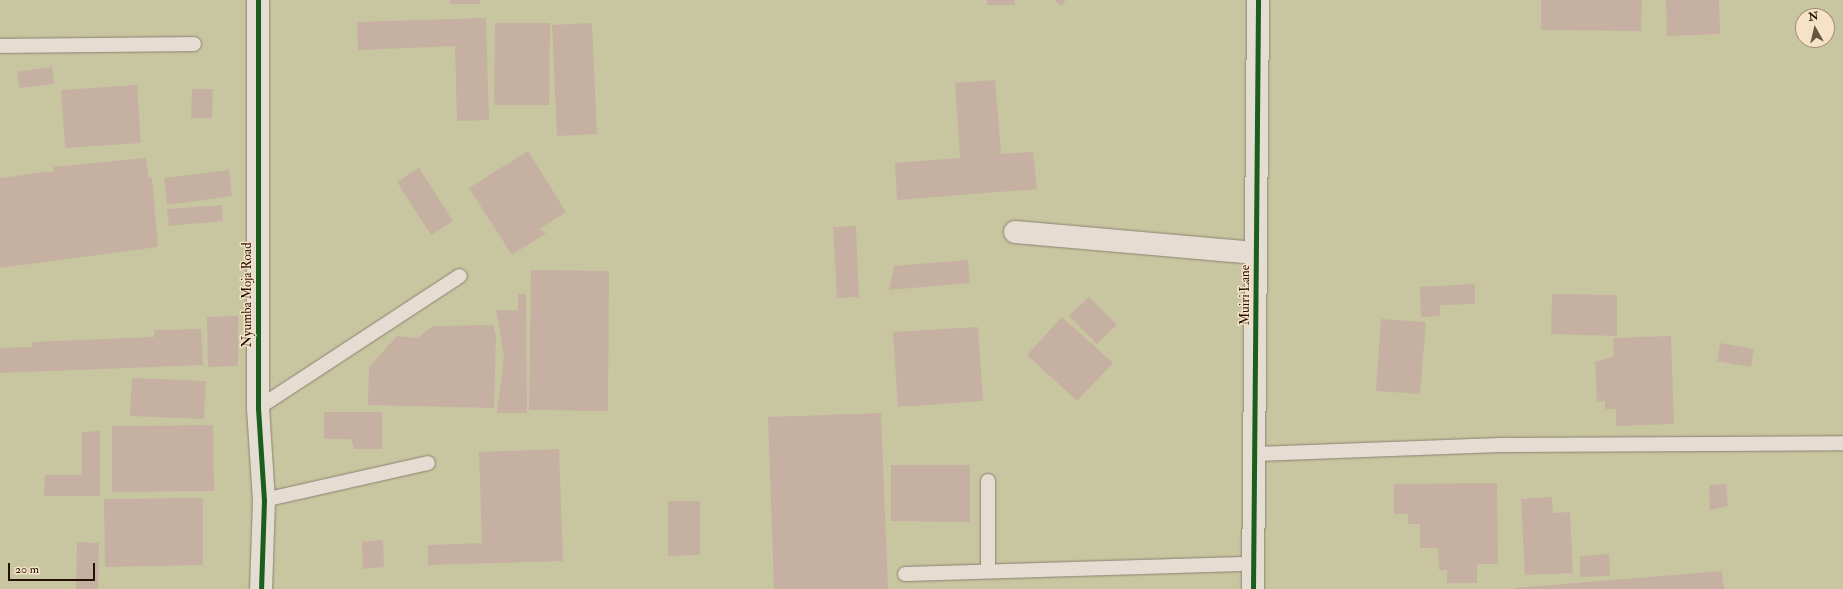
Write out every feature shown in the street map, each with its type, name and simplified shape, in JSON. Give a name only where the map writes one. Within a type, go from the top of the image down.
[{"type":"street","name":"Nyumba Moja Road","points":[[258,0],[258,408],[264,500],[260,589]]},
{"type":"street","name":"Muiri Lane","points":[[1253,589],[1252,564],[1256,454],[1258,0]]},
{"type":"street","points":[[1015,232],[1256,253]]},
{"type":"lane","points":[[0,46],[194,44]]},
{"type":"lane","points":[[258,408],[460,276]]},
{"type":"lane","points":[[1256,454],[1506,445],[1843,443]]},
{"type":"lane","points":[[264,500],[428,464]]},
{"type":"lane","points":[[988,481],[988,571]]},
{"type":"lane","points":[[905,574],[1252,564]]},
{"type":"shaded area","points":[[0,0],[1843,0],[1843,589],[0,589]]},
{"type":"building","points":[[450,0],[480,0],[480,4],[450,4]]},
{"type":"building","points":[[987,0],[1015,0],[1015,5],[987,5]]},
{"type":"building","points":[[1054,0],[1066,0],[1061,6]]},
{"type":"building","points":[[1541,0],[1642,0],[1641,31],[1541,30]]},
{"type":"building","points":[[1666,0],[1719,0],[1720,34],[1667,36]]},
{"type":"building","points":[[486,18],[489,120],[457,121],[455,46],[358,50],[357,22]]},
{"type":"building","points":[[495,23],[550,23],[549,105],[494,105]]},
{"type":"building","points":[[592,23],[597,134],[557,136],[552,25]]},
{"type":"building","points":[[52,67],[54,84],[19,88],[17,72]]},
{"type":"building","points":[[995,80],[1001,154],[1033,152],[1037,189],[897,200],[895,163],[960,158],[955,83]]},
{"type":"building","points":[[137,85],[141,143],[65,148],[61,90]]},
{"type":"building","points":[[192,89],[213,89],[212,118],[191,118]]},
{"type":"building","points":[[528,151],[566,212],[539,229],[546,233],[512,255],[469,188]]},
{"type":"building","points":[[146,158],[149,178],[152,177],[158,247],[0,268],[0,178],[54,171],[53,167]]},
{"type":"building","points":[[419,168],[453,221],[431,235],[397,182]]},
{"type":"building","points":[[229,170],[232,196],[167,205],[164,178]]},
{"type":"building","points":[[222,205],[223,221],[169,226],[167,209]]},
{"type":"building","points":[[856,226],[859,297],[837,298],[833,227]]},
{"type":"building","points":[[968,260],[970,283],[889,290],[894,266]]},
{"type":"building","points":[[531,270],[609,271],[608,411],[529,410]]},
{"type":"building","points":[[1475,284],[1475,304],[1440,305],[1440,316],[1421,317],[1420,287]]},
{"type":"building","points":[[518,294],[526,294],[527,413],[497,413],[504,357],[496,310],[518,310]]},
{"type":"building","points":[[1552,294],[1617,295],[1617,336],[1551,334]]},
{"type":"building","points":[[1089,297],[1117,325],[1097,344],[1069,316]]},
{"type":"building","points":[[238,316],[238,366],[208,367],[207,317]]},
{"type":"building","points":[[1062,317],[1113,363],[1077,401],[1027,355]]},
{"type":"building","points":[[1381,319],[1426,322],[1420,394],[1376,391]]},
{"type":"building","points":[[493,325],[496,336],[494,408],[368,405],[369,367],[397,336],[418,338],[433,326]]},
{"type":"building","points":[[978,327],[983,401],[898,407],[893,332]]},
{"type":"building","points":[[201,329],[203,365],[0,373],[0,348],[32,347],[32,342],[154,337],[154,330]]},
{"type":"building","points":[[1671,336],[1674,424],[1616,426],[1616,409],[1605,409],[1605,401],[1597,402],[1595,362],[1614,356],[1613,338]]},
{"type":"building","points":[[1720,343],[1754,349],[1751,367],[1717,361]]},
{"type":"building","points":[[132,378],[206,381],[204,419],[130,416]]},
{"type":"building","points":[[324,412],[382,412],[382,449],[354,449],[351,439],[324,439]]},
{"type":"building","points":[[881,413],[888,589],[774,589],[768,417]]},
{"type":"building","points":[[213,425],[214,491],[112,492],[112,426]]},
{"type":"building","points":[[100,431],[100,496],[44,496],[45,475],[82,475],[82,432]]},
{"type":"building","points":[[559,449],[563,561],[428,565],[428,545],[482,543],[479,452]]},
{"type":"building","points":[[891,465],[970,465],[970,522],[891,521]]},
{"type":"building","points":[[1497,483],[1498,564],[1477,564],[1477,583],[1447,583],[1447,570],[1439,570],[1438,548],[1420,548],[1420,524],[1408,524],[1408,514],[1394,514],[1394,484]]},
{"type":"building","points":[[1726,484],[1728,506],[1710,510],[1709,485]]},
{"type":"building","points":[[1552,497],[1553,513],[1570,512],[1573,573],[1525,575],[1521,499]]},
{"type":"building","points":[[203,498],[203,565],[105,567],[104,499]]},
{"type":"building","points":[[668,501],[700,501],[700,555],[668,556]]},
{"type":"building","points":[[383,540],[384,567],[363,569],[362,542]]},
{"type":"building","points":[[77,542],[99,543],[98,589],[76,589]]},
{"type":"building","points":[[1609,554],[1610,576],[1580,577],[1580,556]]},
{"type":"building","points":[[1722,571],[1724,589],[1515,589],[1515,588]]},
{"type":"cycle path","points":[[258,0],[258,408],[264,500],[261,589]]},
{"type":"cycle path","points":[[1253,589],[1258,0]]}]
